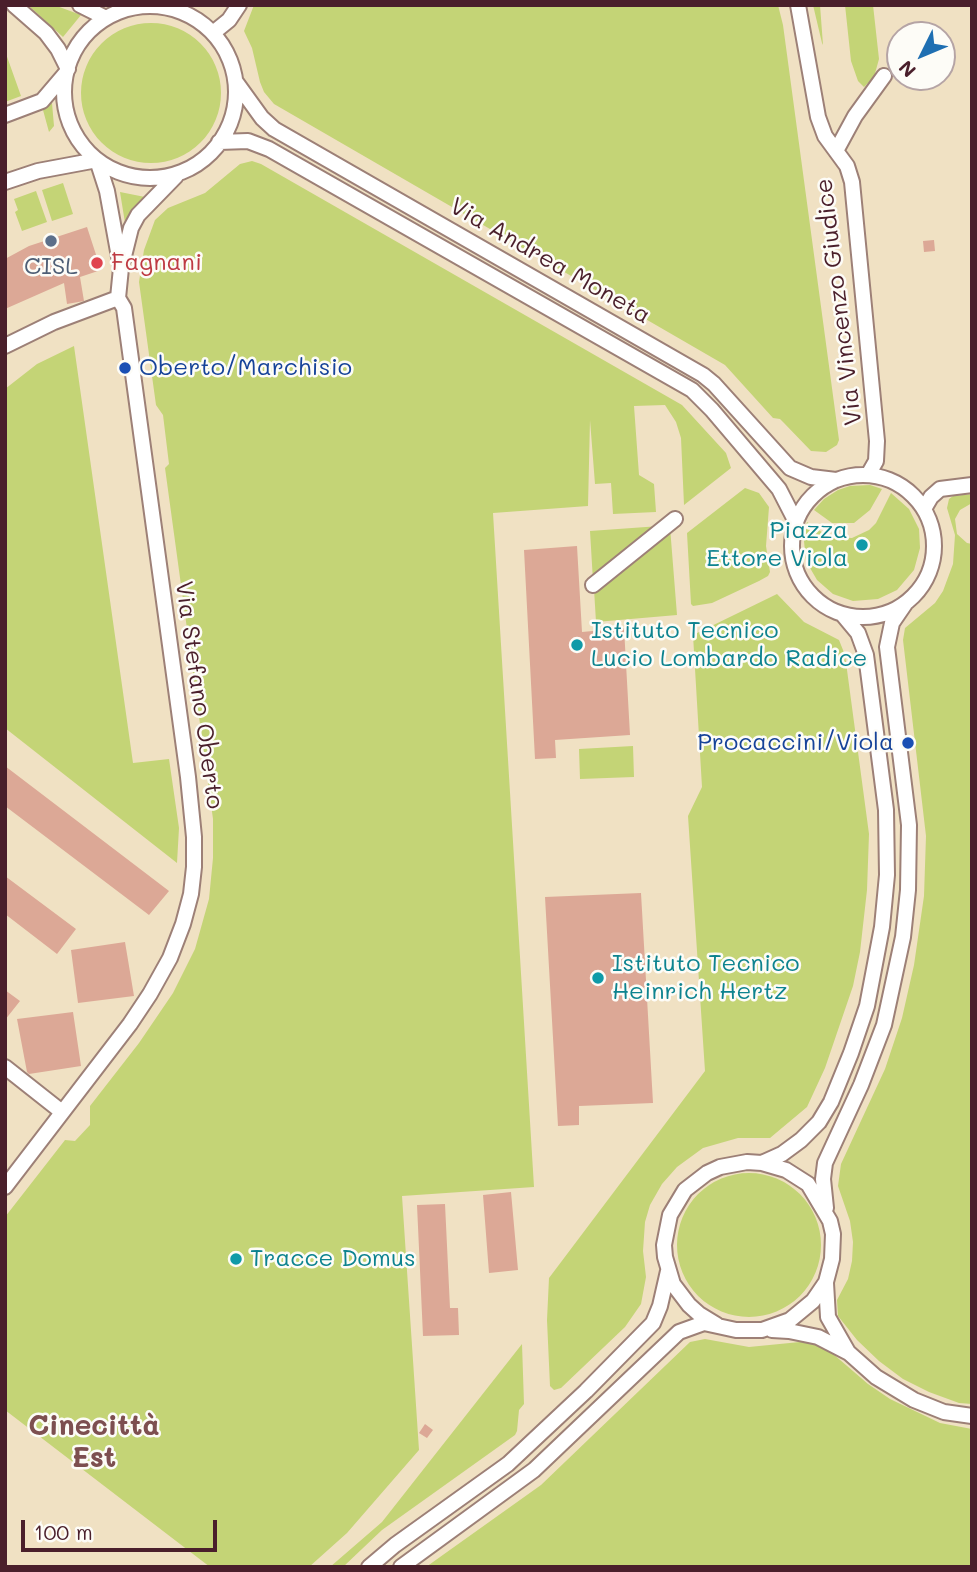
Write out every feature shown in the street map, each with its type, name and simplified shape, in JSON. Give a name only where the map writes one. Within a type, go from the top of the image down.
[{"type":"street","points":[[14,5],[46,33],[58,49],[68,70]]},
{"type":"street","points":[[80,5],[104,12],[158,7],[185,14],[213,33],[226,51],[236,82],[235,108],[219,142],[206,157],[177,174],[138,215],[129,233],[121,268]]},
{"type":"street","points":[[213,33],[229,20],[239,5]]},
{"type":"street","name":"Via Vincenzo Giudice","points":[[798,5],[818,117],[825,136],[847,166],[852,182],[877,455],[868,475]]},
{"type":"street","points":[[104,12],[75,51],[68,70],[64,93],[69,120],[77,137],[97,160],[114,170],[133,176],[154,178],[177,174]]},
{"type":"street","points":[[5,115],[43,101],[68,70]]},
{"type":"street","points":[[836,150],[860,108],[884,76]]},
{"type":"street","name":"Via Andrea Moneta","points":[[236,82],[262,118],[280,132],[709,379],[795,472],[836,480]]},
{"type":"street","name":"Via Andrea Moneta","points":[[219,142],[245,141],[269,149],[692,390],[779,489],[796,522]]},
{"type":"street","points":[[5,182],[37,171],[97,160]]},
{"type":"street","name":"Via Stefano Oberto","points":[[5,1187],[130,1024],[164,970],[186,915],[194,867],[193,820],[188,777],[124,308],[118,298],[121,268],[107,191],[97,160]]},
{"type":"street","points":[[5,346],[54,322],[118,298]]},
{"type":"street","points":[[826,1212],[824,1168],[884,1025],[903,937],[909,825],[887,647],[892,623],[923,585],[933,560],[933,534],[924,509],[905,488],[890,480],[868,475],[853,475],[836,480],[807,503],[796,522],[792,553],[800,580],[816,599],[843,615],[861,618],[876,616],[892,612],[905,604]]},
{"type":"street","points":[[924,509],[932,495],[940,489],[972,485]]},
{"type":"street","points":[[593,585],[675,519]]},
{"type":"street","points":[[762,1163],[787,1151],[807,1135],[820,1122],[831,1102],[851,1054],[866,1006],[883,926],[887,875],[886,810],[866,655],[858,633],[843,615]]},
{"type":"street","points":[[5,1068],[62,1112]]},
{"type":"street","points":[[717,1325],[689,1305],[673,1284],[664,1245],[670,1215],[685,1190],[707,1173],[733,1163],[762,1163],[786,1170],[808,1184],[826,1212],[830,1221],[833,1247],[826,1282],[826,1305],[830,1322],[849,1353]]},
{"type":"street","points":[[369,1567],[395,1545],[508,1464],[586,1391],[653,1323],[660,1306],[668,1270]]},
{"type":"street","points":[[762,1330],[795,1317],[813,1301],[826,1282]]},
{"type":"street","points":[[401,1567],[534,1470],[674,1335],[699,1324],[736,1330],[789,1331],[818,1337],[849,1353],[876,1377],[914,1400],[944,1412],[972,1416]]},
{"type":"green space","points":[[28,5],[54,5],[81,15],[63,37]]},
{"type":"green space","points":[[254,5],[778,5],[783,25],[839,440],[837,445],[826,452],[811,451],[780,419],[773,418],[725,365],[274,104],[264,92],[252,48],[244,31]]},
{"type":"green space","points":[[813,5],[820,5],[823,45],[822,43]]},
{"type":"green space","points":[[845,5],[873,5],[879,59],[874,77],[864,87],[858,81],[851,61]]},
{"type":"green space","points":[[151,23],[178,28],[201,43],[216,66],[221,93],[216,120],[201,143],[178,158],[151,163],[124,158],[101,143],[86,120],[81,93],[86,66],[101,43],[124,28]]},
{"type":"green space","points":[[5,51],[21,96],[5,102]]},
{"type":"green space","points":[[52,103],[54,126],[49,132],[43,110]]},
{"type":"green space","points":[[252,161],[682,405],[726,453],[731,468],[684,505],[681,438],[676,422],[665,405],[634,406],[639,475],[654,484],[656,512],[613,514],[611,483],[595,484],[590,420],[588,506],[493,513],[534,1187],[402,1196],[419,1450],[347,1533],[309,1567],[210,1567],[5,1410],[5,1217],[65,1140],[75,1141],[90,1125],[90,1106],[139,1043],[173,993],[195,949],[209,899],[213,819],[165,468],[169,464],[163,415],[156,405],[139,282],[144,250],[155,220],[168,208],[205,193],[240,164]]},
{"type":"green space","points":[[63,183],[73,214],[52,221],[42,190]]},
{"type":"green space","points":[[36,191],[47,222],[22,231],[15,212],[18,210],[14,199]]},
{"type":"green space","points":[[120,192],[145,197],[135,208],[126,229]]},
{"type":"green space","points":[[74,346],[133,763],[169,759],[179,828],[177,863],[5,728],[5,389],[37,364]]},
{"type":"green space","points":[[870,485],[882,489],[870,510],[854,523],[832,523],[814,510],[838,490]]},
{"type":"green space","points":[[745,488],[759,493],[769,507],[766,546],[770,572],[759,581],[712,603],[693,606],[687,533]]},
{"type":"green space","name":"Piazza Ettore Viola","points":[[891,493],[909,509],[919,529],[920,548],[914,570],[897,590],[878,599],[853,601],[833,594],[817,580],[806,561],[804,541],[807,522],[829,537],[852,538],[869,530],[876,523]]},
{"type":"green space","points":[[972,494],[972,503],[960,510],[955,519],[957,534],[972,544],[972,1404],[959,1403],[929,1392],[903,1379],[879,1361],[857,1340],[838,1316],[837,1300],[848,1279],[853,1242],[850,1221],[838,1186],[841,1164],[885,1069],[902,1018],[914,965],[924,896],[926,836],[903,640],[905,628],[935,603],[943,591],[953,564],[955,535],[947,508],[949,499]]},
{"type":"green space","points":[[660,526],[593,581],[590,531]]},
{"type":"green space","points":[[670,527],[677,615],[596,622],[594,589]]},
{"type":"green space","points":[[777,594],[804,622],[839,640],[845,655],[869,834],[867,890],[853,986],[825,1068],[807,1107],[770,1138],[738,1138],[703,1148],[677,1167],[662,1184],[650,1205],[645,1222],[643,1251],[646,1277],[641,1304],[625,1327],[561,1388],[554,1390],[550,1386],[547,1320],[549,1278],[705,1071],[688,816],[702,787],[693,635]]},
{"type":"green space","points":[[633,746],[634,777],[580,779],[579,749]]},
{"type":"green space","points":[[749,1173],[776,1179],[800,1194],[815,1218],[821,1245],[815,1272],[800,1296],[776,1311],[749,1317],[722,1311],[698,1296],[683,1272],[677,1245],[683,1218],[698,1194],[722,1179]]},
{"type":"green space","points":[[705,1339],[749,1347],[811,1342],[825,1347],[890,1399],[940,1423],[972,1429],[972,1567],[426,1567],[541,1485],[690,1342]]},
{"type":"green space","points":[[522,1344],[524,1404],[519,1410],[515,1435],[382,1530],[343,1567],[330,1567],[382,1522]]},
{"type":"building","points":[[87,227],[101,270],[80,277],[84,301],[67,304],[64,283],[5,309],[5,259],[29,246]]},
{"type":"building","points":[[934,240],[935,251],[924,252],[923,241]]},
{"type":"building","name":"Istituto Tecnico Lucio Lombardo Radice","points":[[577,546],[582,632],[624,628],[630,735],[555,740],[556,758],[535,759],[524,550]]},
{"type":"building","points":[[5,766],[169,891],[149,915],[5,806]]},
{"type":"building","points":[[5,876],[76,929],[57,954],[5,914]]},
{"type":"building","name":"Istituto Tecnico Heinrich Hertz","points":[[641,893],[653,1103],[579,1106],[579,1125],[558,1126],[545,897]]},
{"type":"building","points":[[125,942],[134,996],[78,1003],[71,950]]},
{"type":"building","points":[[5,990],[20,1001],[5,1020]]},
{"type":"building","points":[[73,1012],[81,1066],[29,1074],[17,1019]]},
{"type":"building","points":[[511,1192],[518,1270],[489,1273],[483,1195]]},
{"type":"building","points":[[445,1204],[450,1308],[458,1308],[459,1335],[423,1336],[417,1205]]},
{"type":"building","points":[[425,1424],[433,1430],[427,1438],[419,1433]]},
{"type":"place","name":"CISL","points":[[51,241]]},
{"type":"place","name":"Fagnani","points":[[97,263]]},
{"type":"place","name":"Oberto/Marchisio","points":[[125,368]]},
{"type":"place","name":"Piazza Ettore Viola","points":[[862,545]]},
{"type":"place","name":"Istituto Tecnico Lucio Lombardo Radice","points":[[577,645]]},
{"type":"place","name":"Procaccini/Viola","points":[[908,743]]},
{"type":"place","name":"Istituto Tecnico Heinrich Hertz","points":[[598,978]]},
{"type":"place","name":"Tracce Domus","points":[[236,1259]]},
{"type":"district","name":"Cinecittà Est","points":[[94,1442]]}]
